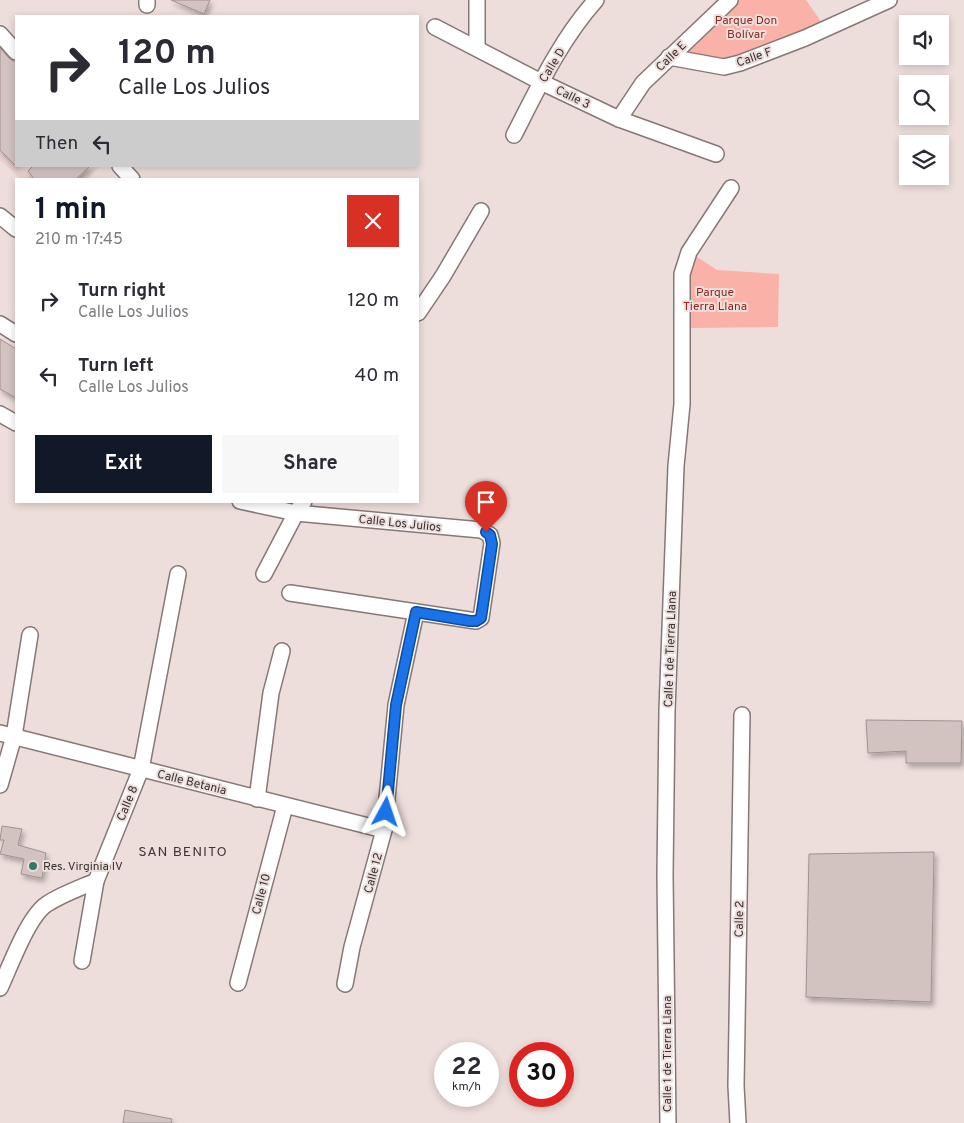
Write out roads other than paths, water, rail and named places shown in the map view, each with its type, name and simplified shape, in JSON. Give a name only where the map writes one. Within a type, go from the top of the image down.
[{"type":"street","points":[[477,0],[477,48]]},
{"type":"street","name":"Calle D","points":[[514,135],[541,82],[584,14],[596,0]]},
{"type":"street","name":"Calle E","points":[[619,119],[643,83],[730,0]]},
{"type":"street","name":"Calle F","points":[[669,57],[724,67],[740,64],[805,38],[889,0]]},
{"type":"street","name":"Calle 3","points":[[435,27],[541,82],[619,119],[716,154]]},
{"type":"street","points":[[0,34],[15,51]]},
{"type":"street","points":[[121,167],[131,178]]},
{"type":"street","name":"Calle 1 de Tierra Llana","points":[[668,1123],[665,876],[667,711],[676,466],[682,404],[682,274],[689,252],[731,188]]},
{"type":"street","points":[[419,310],[423,297],[443,276],[481,211]]},
{"type":"street","points":[[0,216],[15,228]]},
{"type":"street","points":[[0,324],[15,333]]},
{"type":"street","points":[[0,414],[15,422]]},
{"type":"street","name":"Calle Los Julios","points":[[260,503],[481,530],[490,535],[492,544],[481,618],[476,621],[290,593]]},
{"type":"street","points":[[264,574],[300,507]]},
{"type":"street","name":"Calle 8","points":[[82,960],[96,880],[141,769],[178,574]]},
{"type":"street","name":"Calle 12","points":[[345,984],[352,947],[384,830],[396,705],[416,612]]},
{"type":"street","points":[[0,785],[7,735],[30,635]]},
{"type":"street","points":[[257,799],[271,693],[282,651]]},
{"type":"street","name":"Calle 2","points":[[738,1123],[736,1086],[742,716]]},
{"type":"street","name":"Calle Betania","points":[[7,735],[384,830]]},
{"type":"street","name":"Calle 10","points":[[238,983],[285,806]]},
{"type":"street","points":[[0,988],[37,913],[46,904],[96,880]]},
{"type":"place","name":"Res. Virginia IV","points":[[33,866]]},
{"type":"district","name":"SAN BENITO","points":[[183,851]]},
{"type":"park label","name":"Parque Don Bolívar","points":[[746,27]]},
{"type":"park label","name":"Parque Tierra Llana","points":[[715,299]]}]
